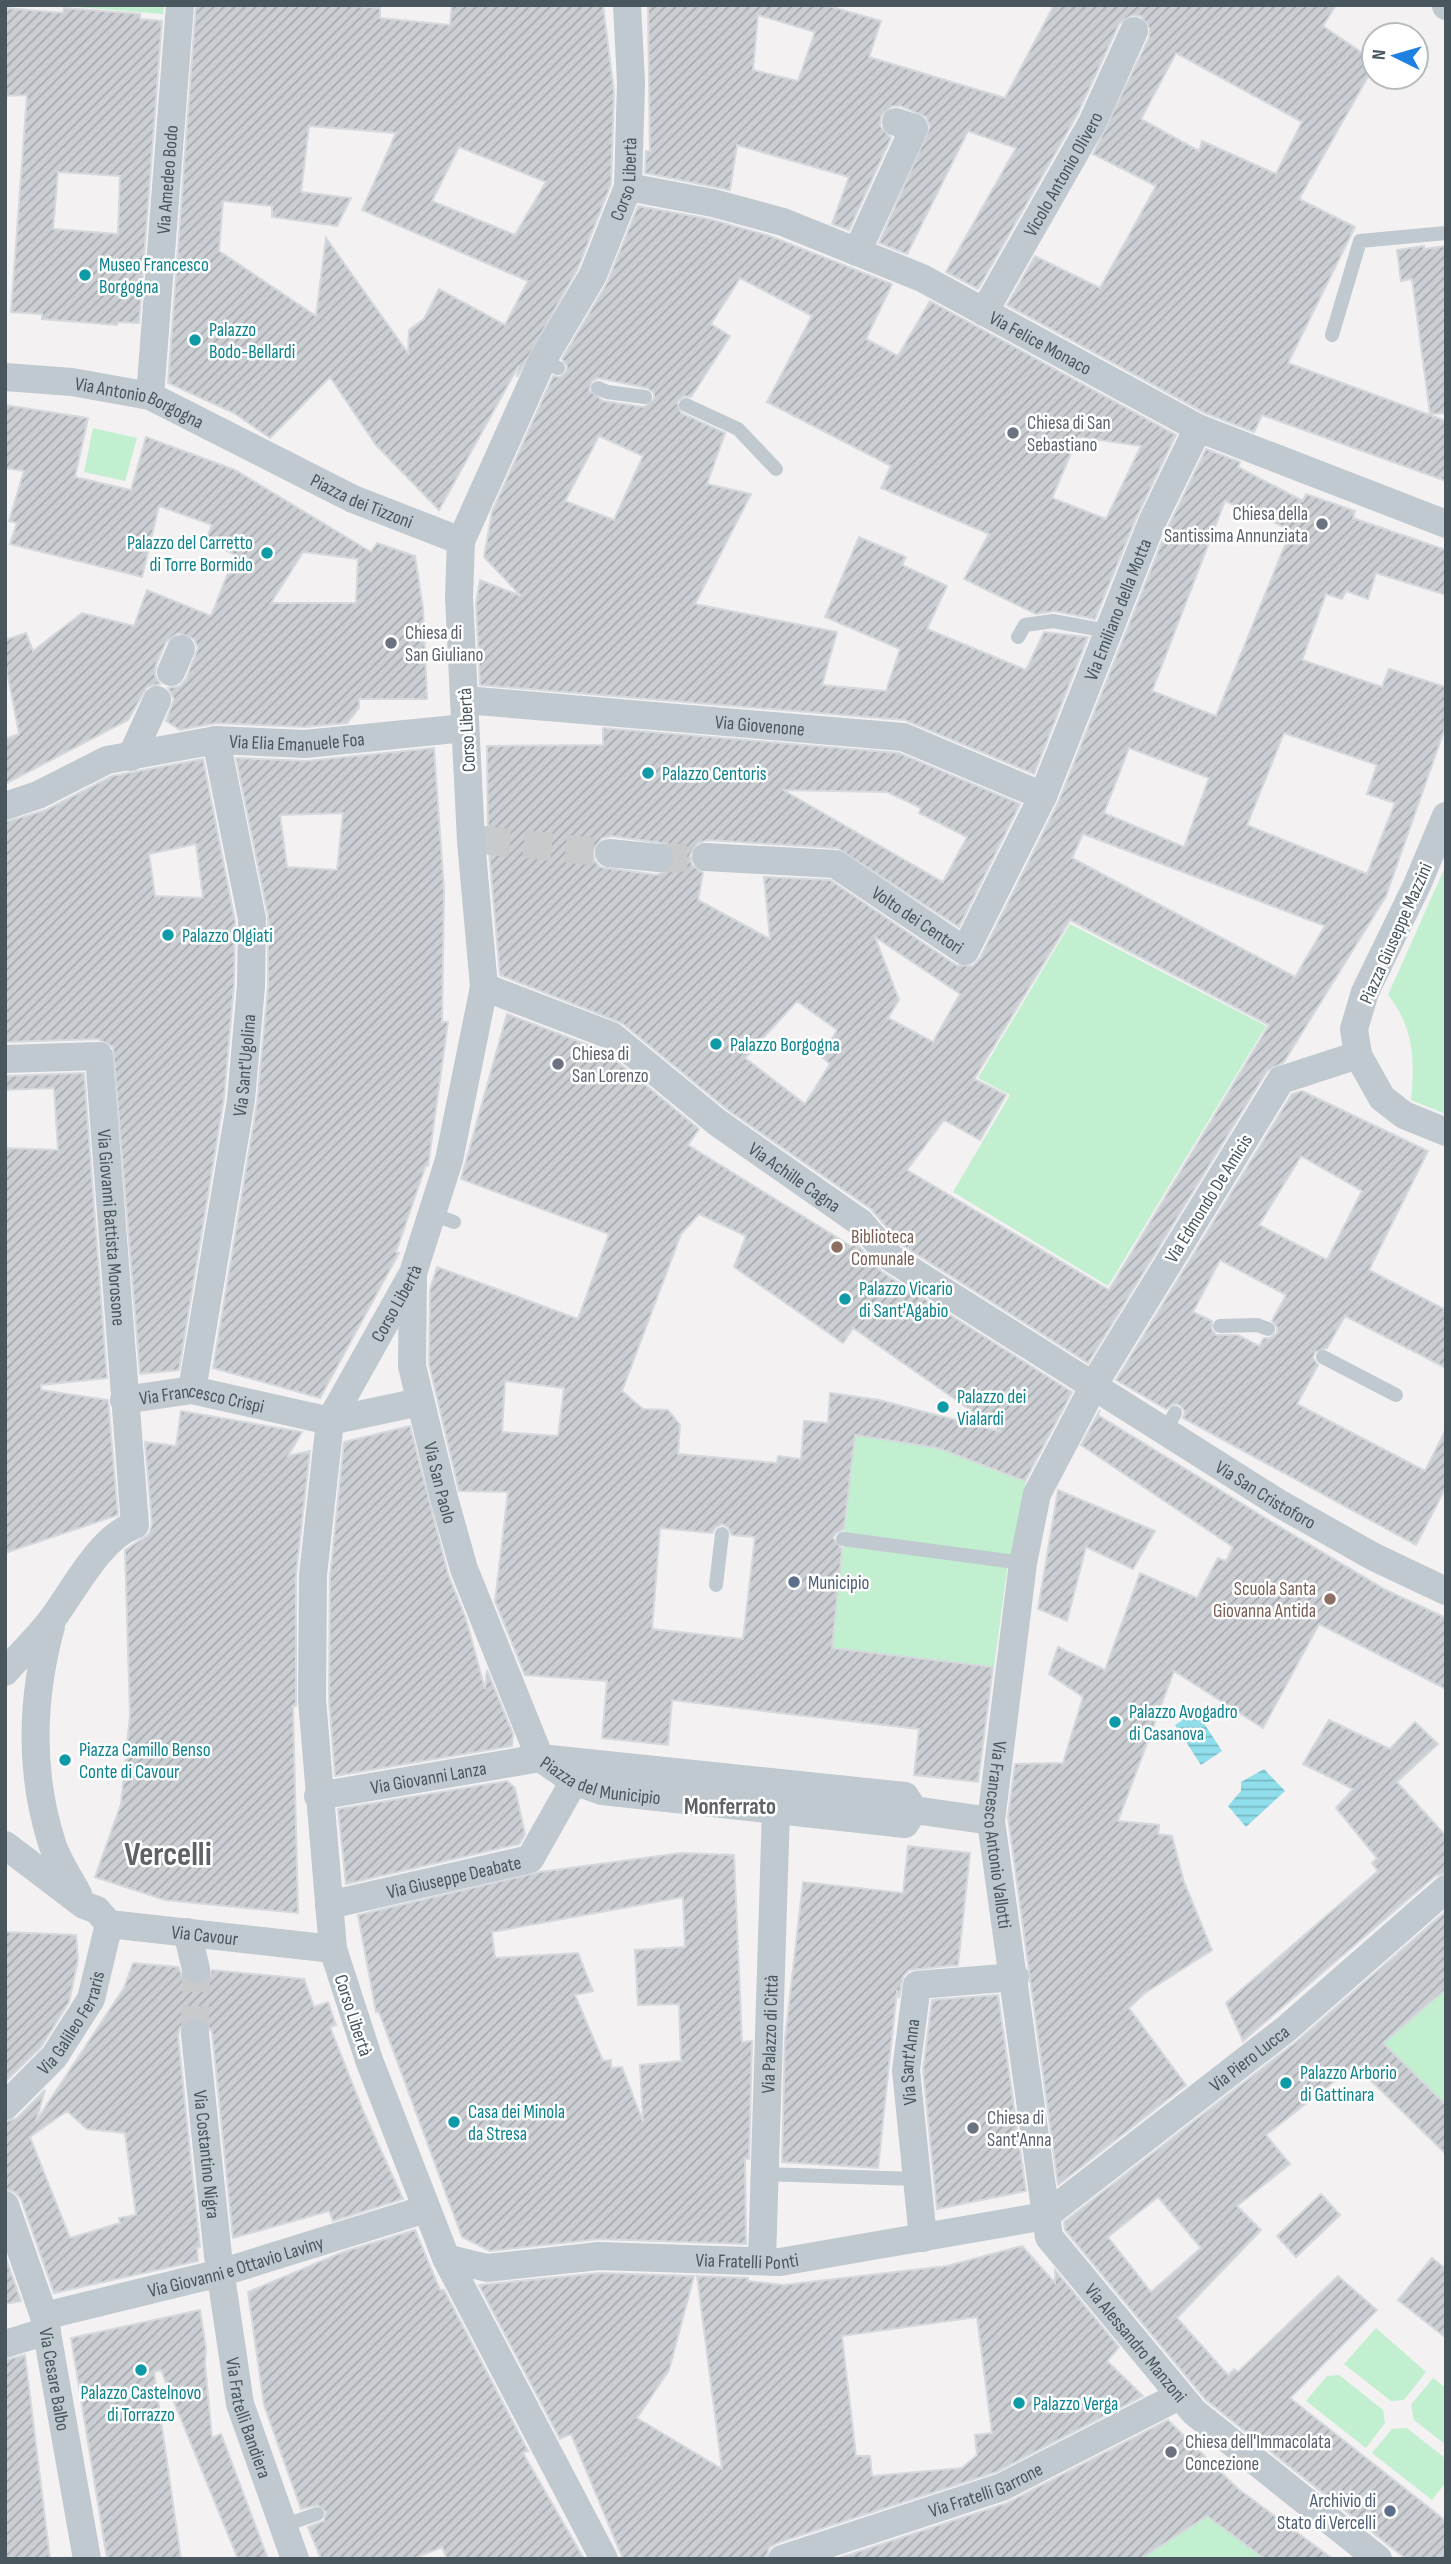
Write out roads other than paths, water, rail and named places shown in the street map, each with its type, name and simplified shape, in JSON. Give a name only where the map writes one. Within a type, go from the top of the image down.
[{"type":"street","name":"Via Amedeo Bodo","points":[[150,396],[180,5]]},
{"type":"street","name":"Corso Libertà","points":[[604,2559],[446,2258],[369,2060],[332,1949],[312,1700],[313,1574],[330,1420],[443,1218],[449,1160],[484,987],[477,841],[466,728],[459,597],[461,541],[593,275],[628,187],[631,83],[627,5]]},
{"type":"street","name":"Vicolo Antonio Olivero","points":[[984,312],[1092,123],[1135,31]]},
{"type":"street","points":[[857,252],[914,128],[896,122]]},
{"type":"street","name":"Via Felice Monaco","points":[[628,187],[712,203],[783,222],[922,278],[1198,428],[1446,524]]},
{"type":"street","name":"Via Antonio Borgogna","points":[[5,377],[72,382],[150,396],[265,454]]},
{"type":"street","name":"Via Emiliano della Motta","points":[[1043,796],[1152,522],[1198,428]]},
{"type":"street","name":"Piazza dei Tizzoni","points":[[265,454],[353,499],[461,541]]},
{"type":"street","points":[[131,757],[157,700]]},
{"type":"street","name":"Via Giovenone","points":[[465,700],[903,737],[1043,796]]},
{"type":"street","name":"Via Elia Emanuele Foa","points":[[5,806],[38,795],[107,760],[216,740],[305,744],[466,728]]},
{"type":"street","name":"Via Sant'Ugolina","points":[[192,1390],[241,1100],[251,986],[252,919],[216,740]]},
{"type":"street","name":"Volto dei Centori","points":[[706,856],[835,864],[965,951],[1043,796]]},
{"type":"street","name":"Piazza Giuseppe Mazzini","points":[[1446,816],[1417,885],[1365,992],[1354,1029],[1357,1055],[1382,1098],[1404,1115],[1446,1132]]},
{"type":"street","points":[[609,853],[659,858]]},
{"type":"street","name":"Via Achille Cagna","points":[[484,987],[611,1036],[719,1123],[861,1223],[891,1258],[1094,1385]]},
{"type":"street","name":"Via Edmondo De Amicis","points":[[1094,1385],[1281,1080],[1357,1055]]},
{"type":"street","name":"Via Giovanni Battista Morosone","points":[[5,1059],[99,1056],[124,1400]]},
{"type":"street","name":"Via San Paolo","points":[[413,1273],[412,1366],[419,1402],[464,1569],[540,1758]]},
{"type":"street","name":"Via San Cristoforo","points":[[1094,1385],[1170,1423],[1315,1524],[1374,1557],[1446,1591]]},
{"type":"street","name":"Via Francesco Antonio Vallotti","points":[[1045,2216],[1015,1977],[991,1821],[1023,1563],[1037,1494],[1094,1385]]},
{"type":"street","name":"Via Francesco Crispi","points":[[52,1620],[82,1574],[124,1529],[135,1525],[124,1400],[192,1390],[330,1420]]},
{"type":"street","points":[[330,1420],[419,1402]]},
{"type":"street","points":[[5,1672],[52,1620]]},
{"type":"street","points":[[52,1620],[41,1662],[34,1723],[38,1786],[51,1843],[84,1905]]},
{"type":"street","name":"Via Giovanni Lanza","points":[[318,1796],[540,1758]]},
{"type":"street","name":"Piazza del Municipio","points":[[540,1758],[574,1781],[602,1791],[905,1824],[914,1810]]},
{"type":"street","name":"Piazza del Municipio","points":[[540,1758],[905,1796],[914,1810],[991,1821]]},
{"type":"street","name":"Via Giuseppe Deabate","points":[[329,1905],[530,1859],[574,1781]]},
{"type":"street","name":"Via Palazzo di Città","points":[[762,2260],[776,1809]]},
{"type":"street","points":[[5,1824],[84,1905]]},
{"type":"street","points":[[5,1845],[84,1905],[97,1910],[109,1924]]},
{"type":"street","name":"Via Piero Lucca","points":[[1045,2216],[1286,2029],[1446,1889]]},
{"type":"street","name":"Via Cavour","points":[[109,1924],[332,1949]]},
{"type":"street","name":"Via Galileo Ferraris","points":[[5,2106],[54,2057],[91,1999],[109,1924]]},
{"type":"street","points":[[187,1933],[196,1969]]},
{"type":"street","name":"Via Sant'Anna","points":[[923,2238],[905,2070],[917,1985],[1015,1977]]},
{"type":"street","name":"Via Costantino Nigra","points":[[195,2034],[220,2273]]},
{"type":"street","name":"Via Cesare Balbo","points":[[5,2205],[46,2324],[88,2559]]},
{"type":"street","name":"Via Giovanni e Ottavio Laviny","points":[[5,2344],[46,2324],[426,2209]]},
{"type":"street","name":"Via Fratelli Ponti","points":[[446,2258],[486,2268],[599,2256],[791,2261],[1045,2216]]},
{"type":"street","name":"Via Alessandro Manzoni","points":[[1045,2216],[1049,2237],[1194,2412],[1354,2529],[1378,2559]]},
{"type":"street","name":"Via Fratelli Bandiera","points":[[220,2273],[240,2404],[295,2559]]},
{"type":"street","name":"Via Fratelli Garrone","points":[[782,2559],[1002,2487],[1179,2396]]},
{"type":"lane","points":[[1332,335],[1360,241],[1446,233]]},
{"type":"lane","points":[[598,388],[607,392],[645,397]]},
{"type":"lane","points":[[686,405],[738,429],[776,469]]},
{"type":"lane","points":[[1018,637],[1025,625],[1042,621],[1107,631]]},
{"type":"lane","points":[[1220,1326],[1257,1325],[1268,1329]]},
{"type":"lane","points":[[1323,1357],[1396,1395]]},
{"type":"lane","points":[[716,1585],[722,1534]]},
{"type":"lane","points":[[843,1539],[1023,1563]]},
{"type":"lane","points":[[763,2174],[917,2179]]},
{"type":"lane","points":[[282,2526],[317,2514]]},
{"type":"water","points":[[1196,1711],[1222,1751],[1201,1765],[1175,1725]]},
{"type":"water","points":[[1264,1769],[1285,1791],[1246,1827],[1228,1806],[1241,1791],[1241,1782]]},
{"type":"tunnel","points":[[482,840],[609,853]]},
{"type":"tunnel","points":[[659,858],[706,857]]},
{"type":"tunnel","points":[[195,2034],[196,1969]]},
{"type":"place","name":"Museo Francesco Borgogna","points":[[85,275]]},
{"type":"place","name":"Palazzo Bodo-Bellardi","points":[[195,340]]},
{"type":"place","name":"Chiesa di San Sebastiano","points":[[1013,433]]},
{"type":"place","name":"Chiesa della Santissima Annunziata","points":[[1322,524]]},
{"type":"place","name":"Palazzo del Carretto di Torre Bormido","points":[[267,553]]},
{"type":"place","name":"Chiesa di San Giuliano","points":[[391,643]]},
{"type":"place","name":"Palazzo Centoris","points":[[648,773]]},
{"type":"place","name":"Palazzo Olgiati","points":[[168,935]]},
{"type":"place","name":"Palazzo Borgogna","points":[[716,1044]]},
{"type":"place","name":"Chiesa di San Lorenzo","points":[[558,1064]]},
{"type":"place","name":"Biblioteca Comunale","points":[[837,1247]]},
{"type":"place","name":"Palazzo Vicario di Sant'Agabio","points":[[845,1299]]},
{"type":"place","name":"Palazzo dei Vialardi","points":[[943,1407]]},
{"type":"place","name":"Municipio","points":[[794,1582]]},
{"type":"place","name":"Scuola Santa Giovanna Antida","points":[[1330,1599]]},
{"type":"place","name":"Palazzo Avogadro di Casanova","points":[[1115,1722]]},
{"type":"place","name":"Piazza Camillo Benso Conte di Cavour","points":[[65,1760]]},
{"type":"place","name":"Palazzo Arborio di Gattinara","points":[[1286,2083]]},
{"type":"place","name":"Casa dei Minola da Stresa","points":[[454,2122]]},
{"type":"place","name":"Chiesa di Sant'Anna","points":[[973,2128]]},
{"type":"place","name":"Palazzo Castelnovo di Torrazzo","points":[[141,2370]]},
{"type":"place","name":"Palazzo Verga","points":[[1019,2403]]},
{"type":"place","name":"Chiesa dell'Immacolata Concezione","points":[[1171,2452]]},
{"type":"place","name":"Archivio di Stato di Vercelli","points":[[1390,2511]]},
{"type":"district","name":"Monferrato","points":[[730,1806]]},
{"type":"district","name":"Vercelli","points":[[168,1853]]}]
